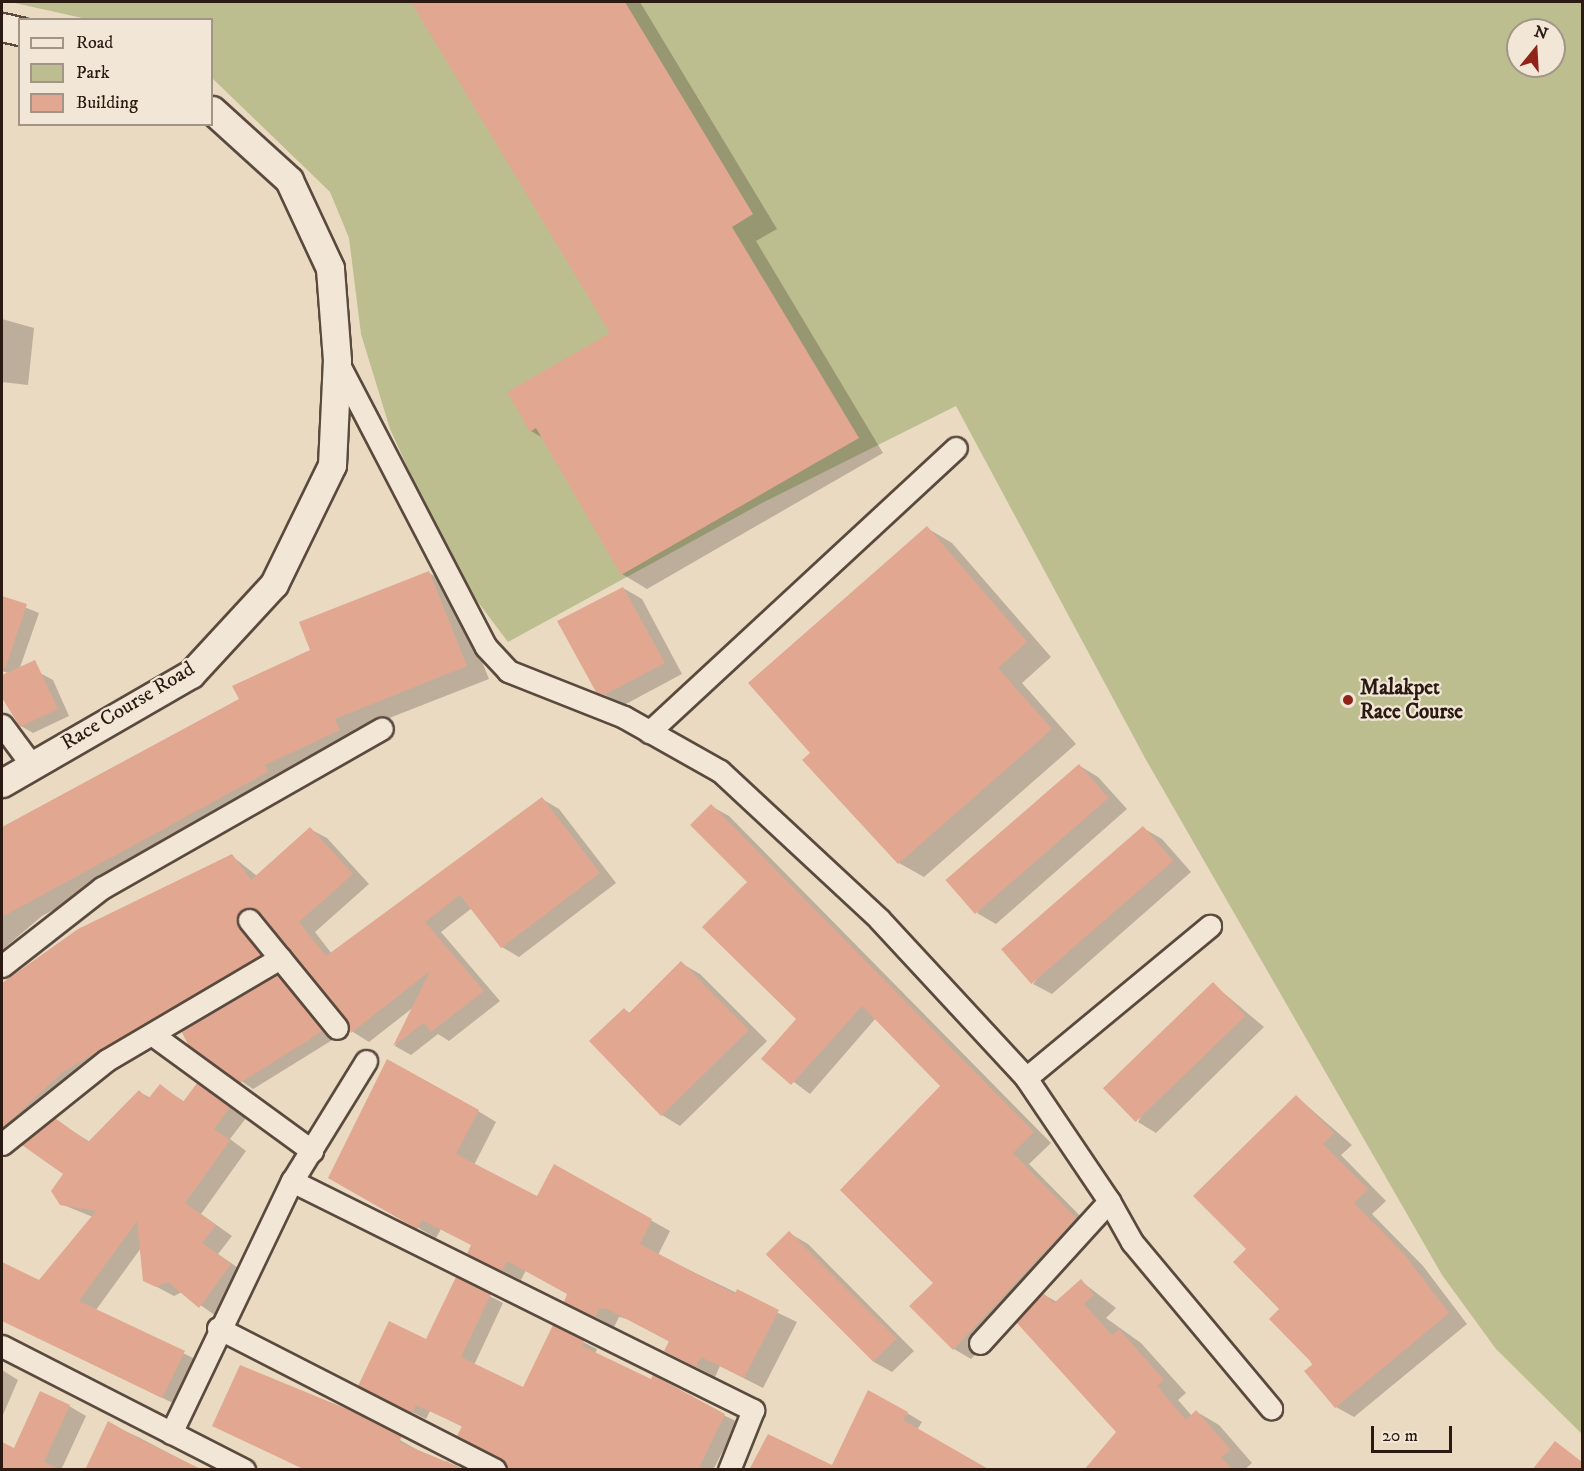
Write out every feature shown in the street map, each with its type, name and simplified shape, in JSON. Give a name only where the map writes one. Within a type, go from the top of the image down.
[{"type":"street","points":[[2,27],[18,31]]},
{"type":"street","name":"Race Course Road","points":[[2,783],[31,764],[191,674],[274,584],[332,465],[336,360],[330,268],[289,180],[213,111]]},
{"type":"street","points":[[336,360],[486,647],[508,671],[649,732],[720,771],[879,919],[1026,1078],[1109,1201],[1132,1242],[1271,1408]]},
{"type":"street","points":[[649,732],[956,448]]},
{"type":"street","points":[[2,725],[31,764]]},
{"type":"street","points":[[2,966],[102,888],[382,728]]},
{"type":"street","points":[[249,920],[337,1028]]},
{"type":"street","points":[[1026,1078],[1210,926]]},
{"type":"street","points":[[2,1144],[107,1060],[153,1035],[280,958]]},
{"type":"street","points":[[153,1035],[312,1151]]},
{"type":"street","points":[[171,1433],[218,1328],[291,1181],[312,1151],[366,1061]]},
{"type":"street","points":[[291,1181],[753,1410],[729,1470]]},
{"type":"street","points":[[980,1343],[1109,1201]]},
{"type":"street","points":[[218,1328],[495,1470]]},
{"type":"street","points":[[2,1346],[244,1470]]},
{"type":"green space","name":"Malakpet Race Course","points":[[10,2],[1582,2],[1582,1434],[1496,1349],[1442,1275],[1145,758],[956,406],[764,502],[508,642],[456,573],[390,429],[361,334],[349,238],[330,192],[213,79],[213,18],[82,18]]},
{"type":"building","points":[[411,2],[625,2],[753,214],[732,227],[859,438],[621,575],[536,428],[530,432],[507,392],[610,333]]},
{"type":"building","points":[[927,526],[1027,642],[998,668],[1052,729],[898,864],[802,760],[810,753],[748,683]]},
{"type":"building","points":[[429,571],[467,666],[335,719],[340,730],[265,765],[268,772],[2,917],[2,827],[239,699],[232,686],[310,650],[299,622]]},
{"type":"building","points":[[623,587],[665,663],[604,695],[596,692],[557,621]]},
{"type":"building","points":[[2,596],[27,604],[5,669],[2,668]]},
{"type":"building","points":[[35,660],[58,709],[20,727],[2,698],[2,675]]},
{"type":"building","points":[[1079,764],[1109,798],[975,914],[945,880]]},
{"type":"building","points":[[542,797],[600,873],[501,948],[460,895],[425,922],[484,991],[431,1032],[424,1023],[393,1046],[430,971],[351,1033],[347,1020],[259,912],[246,908],[237,923],[261,955],[63,1072],[2,1128],[2,983],[78,929],[232,854],[251,880],[310,827],[353,874],[299,922],[326,956]]},
{"type":"building","points":[[711,804],[1034,1132],[1013,1153],[1076,1218],[953,1350],[909,1306],[933,1283],[840,1190],[940,1086],[862,1006],[791,1085],[761,1059],[796,1019],[702,927],[747,882],[690,825]]},
{"type":"building","points":[[1143,826],[1173,861],[1031,984],[1001,949]]},
{"type":"building","points":[[681,961],[749,1030],[661,1116],[589,1041],[624,1008],[629,1013]]},
{"type":"building","points":[[277,975],[323,1031],[240,1083],[189,1046],[181,1031]]},
{"type":"building","points":[[1213,982],[1246,1016],[1136,1122],[1103,1088]]},
{"type":"building","points":[[387,1059],[479,1110],[456,1154],[537,1196],[554,1164],[652,1219],[640,1244],[735,1294],[737,1289],[779,1310],[744,1378],[701,1357],[696,1367],[664,1351],[669,1341],[607,1309],[600,1308],[595,1317],[564,1302],[567,1294],[507,1261],[502,1271],[467,1254],[471,1245],[422,1220],[417,1229],[328,1178]]},
{"type":"building","points":[[197,1083],[230,1107],[214,1129],[230,1140],[185,1203],[216,1225],[202,1243],[231,1264],[199,1308],[168,1282],[156,1287],[143,1281],[137,1221],[79,1301],[185,1351],[162,1398],[2,1321],[2,1262],[39,1280],[96,1211],[60,1205],[51,1191],[63,1174],[22,1145],[55,1118],[88,1142],[139,1090],[148,1099],[160,1084],[183,1102]]},
{"type":"building","points":[[1296,1095],[1334,1133],[1323,1144],[1368,1189],[1354,1203],[1404,1254],[1449,1313],[1335,1408],[1304,1371],[1313,1364],[1269,1319],[1279,1309],[1233,1262],[1246,1249],[1193,1196]]},
{"type":"building","points":[[789,1231],[896,1338],[873,1362],[766,1254]]},
{"type":"building","points":[[456,1277],[491,1294],[461,1357],[523,1387],[553,1325],[584,1340],[582,1346],[651,1379],[653,1375],[725,1414],[698,1470],[508,1470],[501,1459],[457,1436],[462,1426],[416,1405],[412,1413],[358,1386],[389,1321],[426,1339]]},
{"type":"building","points":[[1081,1279],[1094,1295],[1084,1304],[1112,1335],[1119,1329],[1164,1380],[1157,1386],[1186,1420],[1196,1410],[1231,1450],[1221,1457],[1233,1470],[1084,1470],[1116,1432],[1016,1322],[1043,1293],[1054,1303]]},
{"type":"building","points":[[240,1365],[347,1409],[402,1436],[399,1442],[466,1470],[305,1470],[212,1426]]},
{"type":"building","points":[[868,1390],[908,1412],[903,1420],[990,1470],[749,1470],[768,1434],[832,1465]]},
{"type":"building","points":[[40,1391],[70,1405],[44,1462],[61,1470],[2,1470],[2,1442],[14,1448]]},
{"type":"building","points":[[108,1421],[139,1439],[203,1470],[85,1470]]},
{"type":"building","points":[[1555,1441],[1582,1462],[1582,1470],[1532,1470]]},
{"type":"place","name":"Malakpet Race Course","points":[[1348,700]]}]
